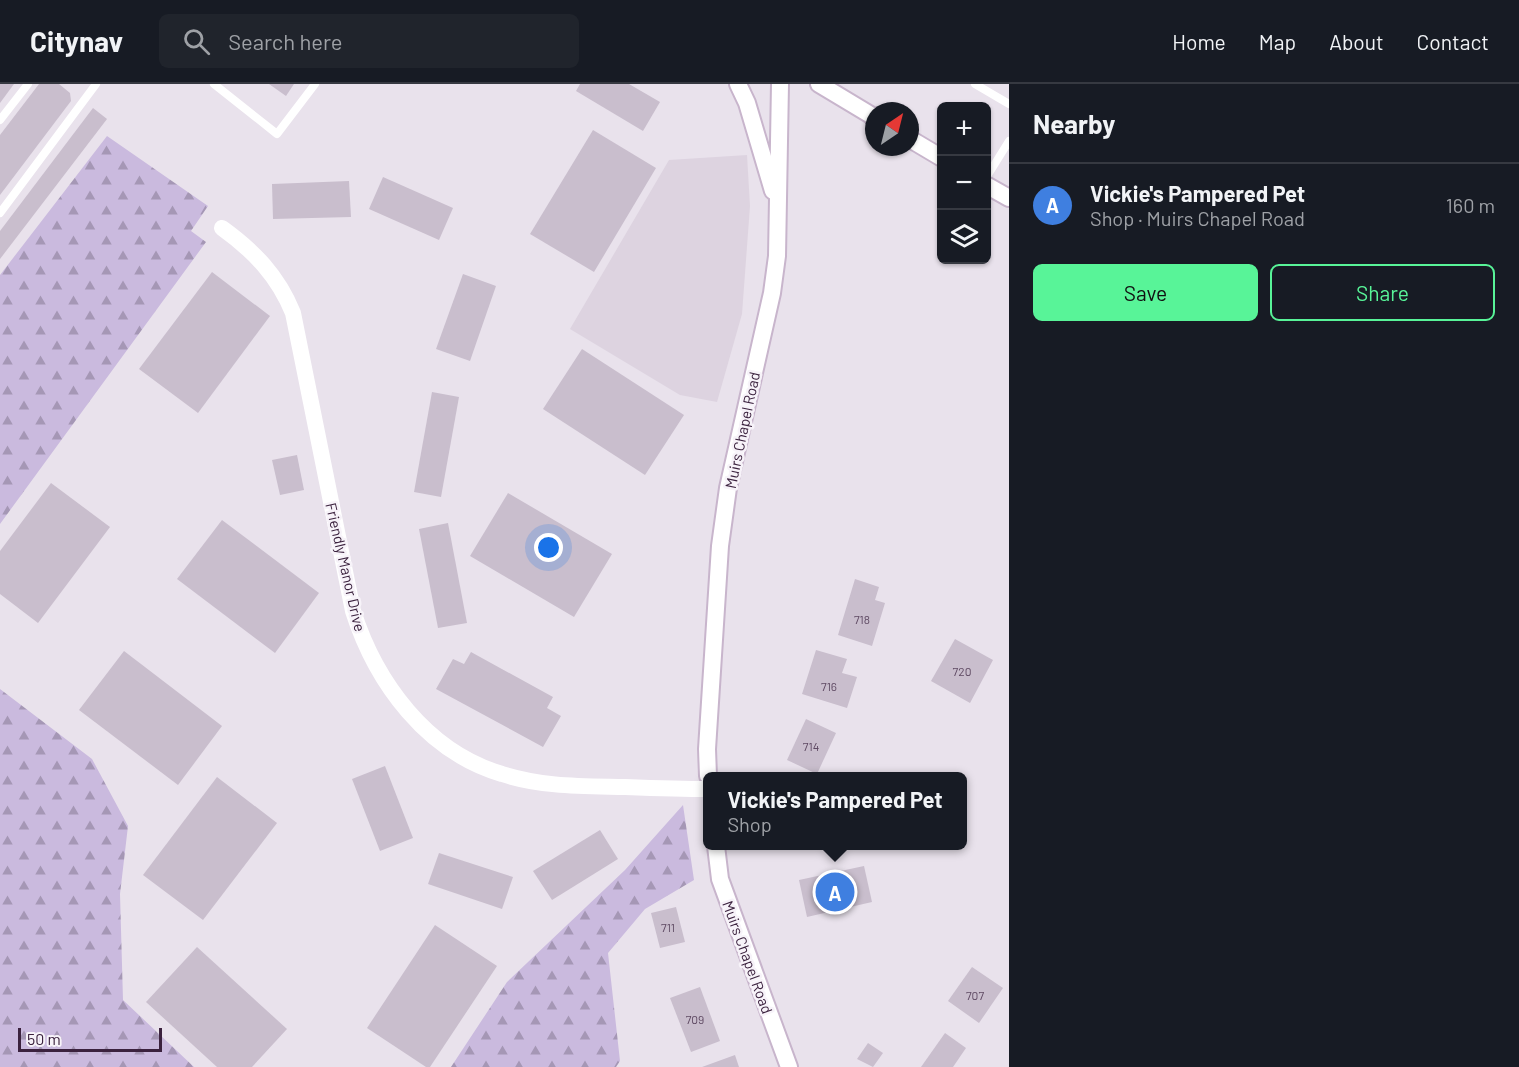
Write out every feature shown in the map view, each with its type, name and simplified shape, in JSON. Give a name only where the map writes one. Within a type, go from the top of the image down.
[{"type":"main road","points":[[738,84],[747,103],[778,209]]},
{"type":"main road","name":"Muirs Chapel Road","points":[[708,772],[707,749],[720,546],[742,419],[772,293],[777,256],[780,84]]},
{"type":"main road","points":[[819,84],[865,112]]},
{"type":"main road","points":[[919,144],[939,156]]},
{"type":"main road","points":[[991,187],[1009,198]]},
{"type":"main road","name":"Friendly Manor Drive","points":[[222,228],[243,243],[273,275],[293,313],[353,611],[371,659],[405,709],[451,748],[501,774],[551,784],[703,789]]},
{"type":"main road","name":"Muirs Chapel Road","points":[[716,850],[720,879],[789,1067]]},
{"type":"lane","points":[[0,120],[27,84]]},
{"type":"lane","points":[[0,213],[96,84]]},
{"type":"lane","points":[[214,84],[277,134],[315,84]]},
{"type":"lane","points":[[975,84],[1009,104]]},
{"type":"lane","points":[[991,171],[1009,141]]},
{"type":"shaded area","points":[[747,155],[750,206],[742,314],[717,402],[680,395],[570,329],[669,160]]},
{"type":"green space","points":[[107,136],[208,206],[191,231],[206,242],[0,524],[0,275]]},
{"type":"green space","points":[[0,689],[92,759],[128,826],[120,894],[123,1000],[194,1067],[0,1067]]},
{"type":"green space","points":[[683,805],[694,880],[645,909],[608,953],[620,1061],[616,1067],[451,1067],[507,982],[625,870]]},
{"type":"building","points":[[0,84],[14,84],[0,103]]},
{"type":"building","points":[[39,84],[59,84],[70,93],[71,101],[0,195],[0,135]]},
{"type":"building","points":[[269,84],[294,84],[286,96]]},
{"type":"building","points":[[580,84],[629,84],[660,102],[643,131],[576,91]]},
{"type":"building","points":[[93,108],[107,119],[0,259],[0,231]]},
{"type":"building","points":[[593,130],[656,168],[594,272],[530,234]]},
{"type":"building","points":[[383,177],[453,208],[439,240],[369,209]]},
{"type":"building","points":[[349,181],[351,217],[273,219],[272,184]]},
{"type":"building","points":[[212,272],[270,316],[198,413],[139,369]]},
{"type":"building","points":[[463,274],[496,286],[470,361],[436,349]]},
{"type":"building","points":[[582,349],[684,415],[645,475],[543,409]]},
{"type":"building","points":[[432,392],[459,397],[441,497],[414,492]]},
{"type":"building","points":[[297,455],[304,490],[280,495],[272,460]]},
{"type":"building","points":[[51,483],[110,527],[38,623],[0,594],[0,551]]},
{"type":"building","points":[[508,493],[612,554],[574,617],[470,556]]},
{"type":"building","points":[[222,520],[319,593],[275,653],[177,579]]},
{"type":"building","points":[[448,523],[467,623],[438,628],[419,529]]},
{"type":"building","points":[[855,579],[879,587],[875,600],[885,603],[872,646],[838,635]]},
{"type":"building","points":[[955,639],[993,660],[970,703],[931,681]]},
{"type":"building","points":[[816,650],[847,659],[842,673],[857,677],[847,708],[802,694]]},
{"type":"building","points":[[124,651],[222,726],[178,785],[79,710]]},
{"type":"building","points":[[471,652],[553,697],[547,708],[561,716],[543,747],[436,689],[453,659],[464,664]]},
{"type":"building","points":[[806,719],[836,733],[818,772],[813,772],[787,760]]},
{"type":"building","points":[[385,766],[413,838],[380,851],[352,779]]},
{"type":"building","points":[[217,777],[277,823],[203,920],[143,875]]},
{"type":"building","points":[[600,830],[618,859],[552,900],[533,871]]},
{"type":"building","points":[[439,853],[513,877],[502,909],[428,884]]},
{"type":"building","points":[[864,866],[872,902],[807,917],[799,880]]},
{"type":"building","points":[[676,907],[685,942],[660,948],[651,913]]},
{"type":"building","points":[[435,925],[497,966],[430,1067],[426,1067],[367,1028]]},
{"type":"building","points":[[197,947],[287,1029],[252,1067],[217,1067],[146,1002]]},
{"type":"building","points":[[972,967],[1003,988],[979,1023],[948,1001]]},
{"type":"building","points":[[700,987],[720,1041],[691,1052],[670,998]]},
{"type":"building","points":[[945,1033],[966,1048],[953,1067],[921,1067]]},
{"type":"building","points":[[868,1043],[883,1053],[873,1067],[857,1059]]},
{"type":"building","points":[[735,1055],[739,1067],[702,1067]]},
{"type":"place","name":"Vickie's Pampered Pet","points":[[835,892]]}]
